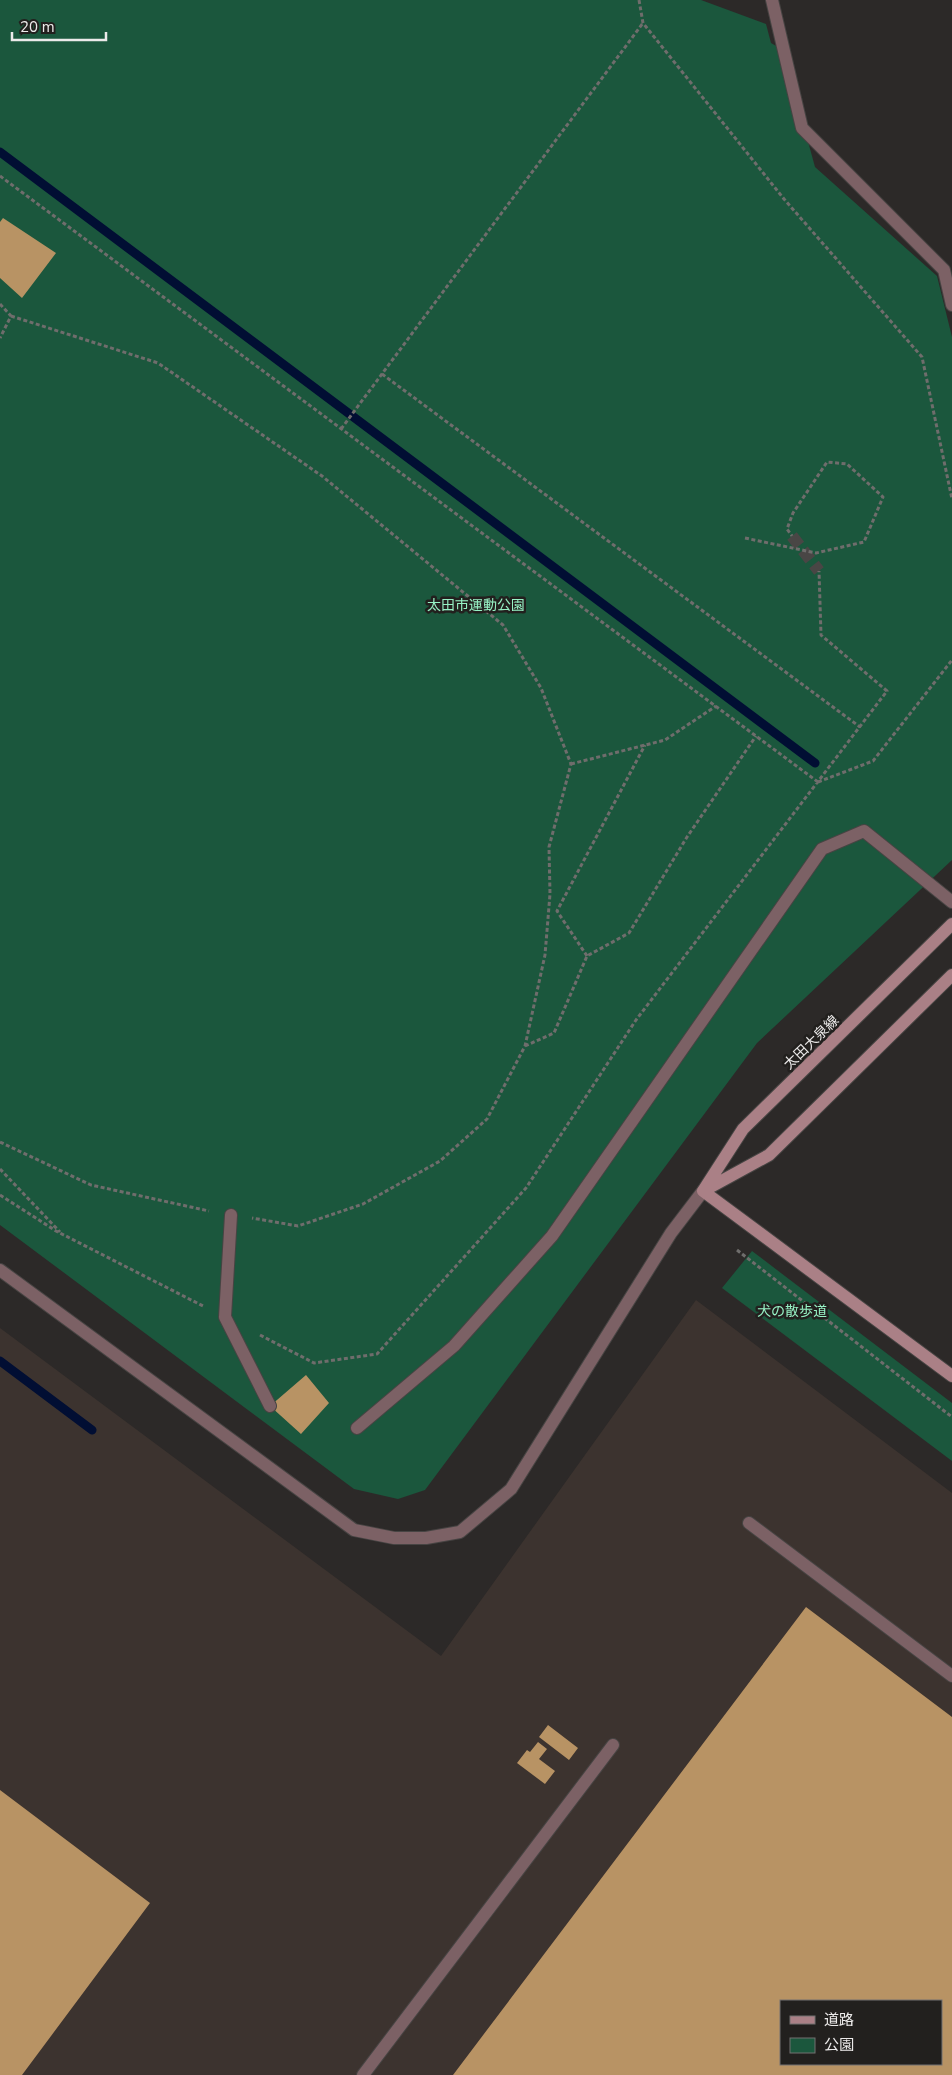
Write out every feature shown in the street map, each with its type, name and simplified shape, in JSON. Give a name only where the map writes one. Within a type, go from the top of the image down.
[{"type":"main road","name":"太田大泉線","points":[[703,1191],[743,1129],[952,924]]},
{"type":"main road","points":[[952,975],[769,1155],[703,1191],[952,1376]]},
{"type":"street","points":[[772,0],[802,128],[944,270],[952,304]]},
{"type":"street","points":[[357,1428],[454,1346],[552,1236],[822,849],[864,831],[952,902]]},
{"type":"street","points":[[0,1270],[354,1530],[394,1538],[426,1538],[460,1532],[511,1489],[670,1233],[703,1191]]},
{"type":"street","points":[[231,1215],[224,1317],[270,1406]]},
{"type":"street","points":[[749,1523],[952,1676]]},
{"type":"street","points":[[363,2075],[612,1745]]},
{"type":"path","points":[[639,0],[643,23],[784,199],[922,357],[952,499]]},
{"type":"path","points":[[341,429],[643,23]]},
{"type":"path","points":[[0,176],[818,782]]},
{"type":"path","points":[[0,304],[12,316],[158,363],[322,476],[503,625],[541,688],[571,764],[549,847],[550,894],[545,955],[525,1046],[487,1119],[440,1161],[363,1204],[298,1226],[231,1215],[91,1185],[0,1142]]},
{"type":"path","points":[[0,338],[12,316]]},
{"type":"path","points":[[382,374],[860,727]]},
{"type":"path","points":[[745,538],[816,552],[864,542],[883,498],[847,464],[827,462],[793,513],[787,529],[792,536]]},
{"type":"path","points":[[0,1195],[64,1235],[314,1363],[377,1354],[526,1188],[636,1020],[887,691],[822,635],[819,571]]},
{"type":"path","points":[[818,782],[873,761],[952,660]]},
{"type":"path","points":[[571,764],[664,740],[716,706]]},
{"type":"path","points":[[525,1046],[554,1033],[587,956],[629,933],[687,837],[756,736]]},
{"type":"path","points":[[587,956],[557,911],[645,745]]},
{"type":"path","points":[[0,1169],[64,1235]]},
{"type":"path","points":[[737,1250],[952,1417]]},
{"type":"shaded area","points":[[696,1300],[952,1493],[952,2075],[0,2075],[0,1328],[441,1656]]},
{"type":"green space","name":"太田市運動公園","points":[[0,0],[701,0],[766,24],[771,43],[783,50],[815,167],[937,276],[952,337],[952,860],[757,1043],[425,1490],[398,1499],[354,1489],[0,1225]]},
{"type":"green space","name":"犬の散歩道","points":[[752,1251],[952,1403],[952,1461],[722,1288]]},
{"type":"building","points":[[3,218],[56,253],[22,298],[0,278],[0,222]]},
{"type":"building","points":[[306,1375],[329,1403],[301,1434],[270,1406]]},
{"type":"building","points":[[806,1607],[952,1717],[952,2075],[453,2075]]},
{"type":"building","points":[[548,1725],[578,1748],[569,1760],[539,1737]]},
{"type":"building","points":[[538,1742],[547,1749],[539,1759],[555,1771],[545,1784],[517,1763],[527,1750],[530,1752]]},
{"type":"building","points":[[0,1790],[150,1903],[22,2075],[0,2075]]},
{"type":"waterway","points":[[0,152],[815,763]]},
{"type":"waterway","points":[[0,1361],[92,1430]]},
{"type":"tunnel","points":[[792,536],[819,571]]}]
